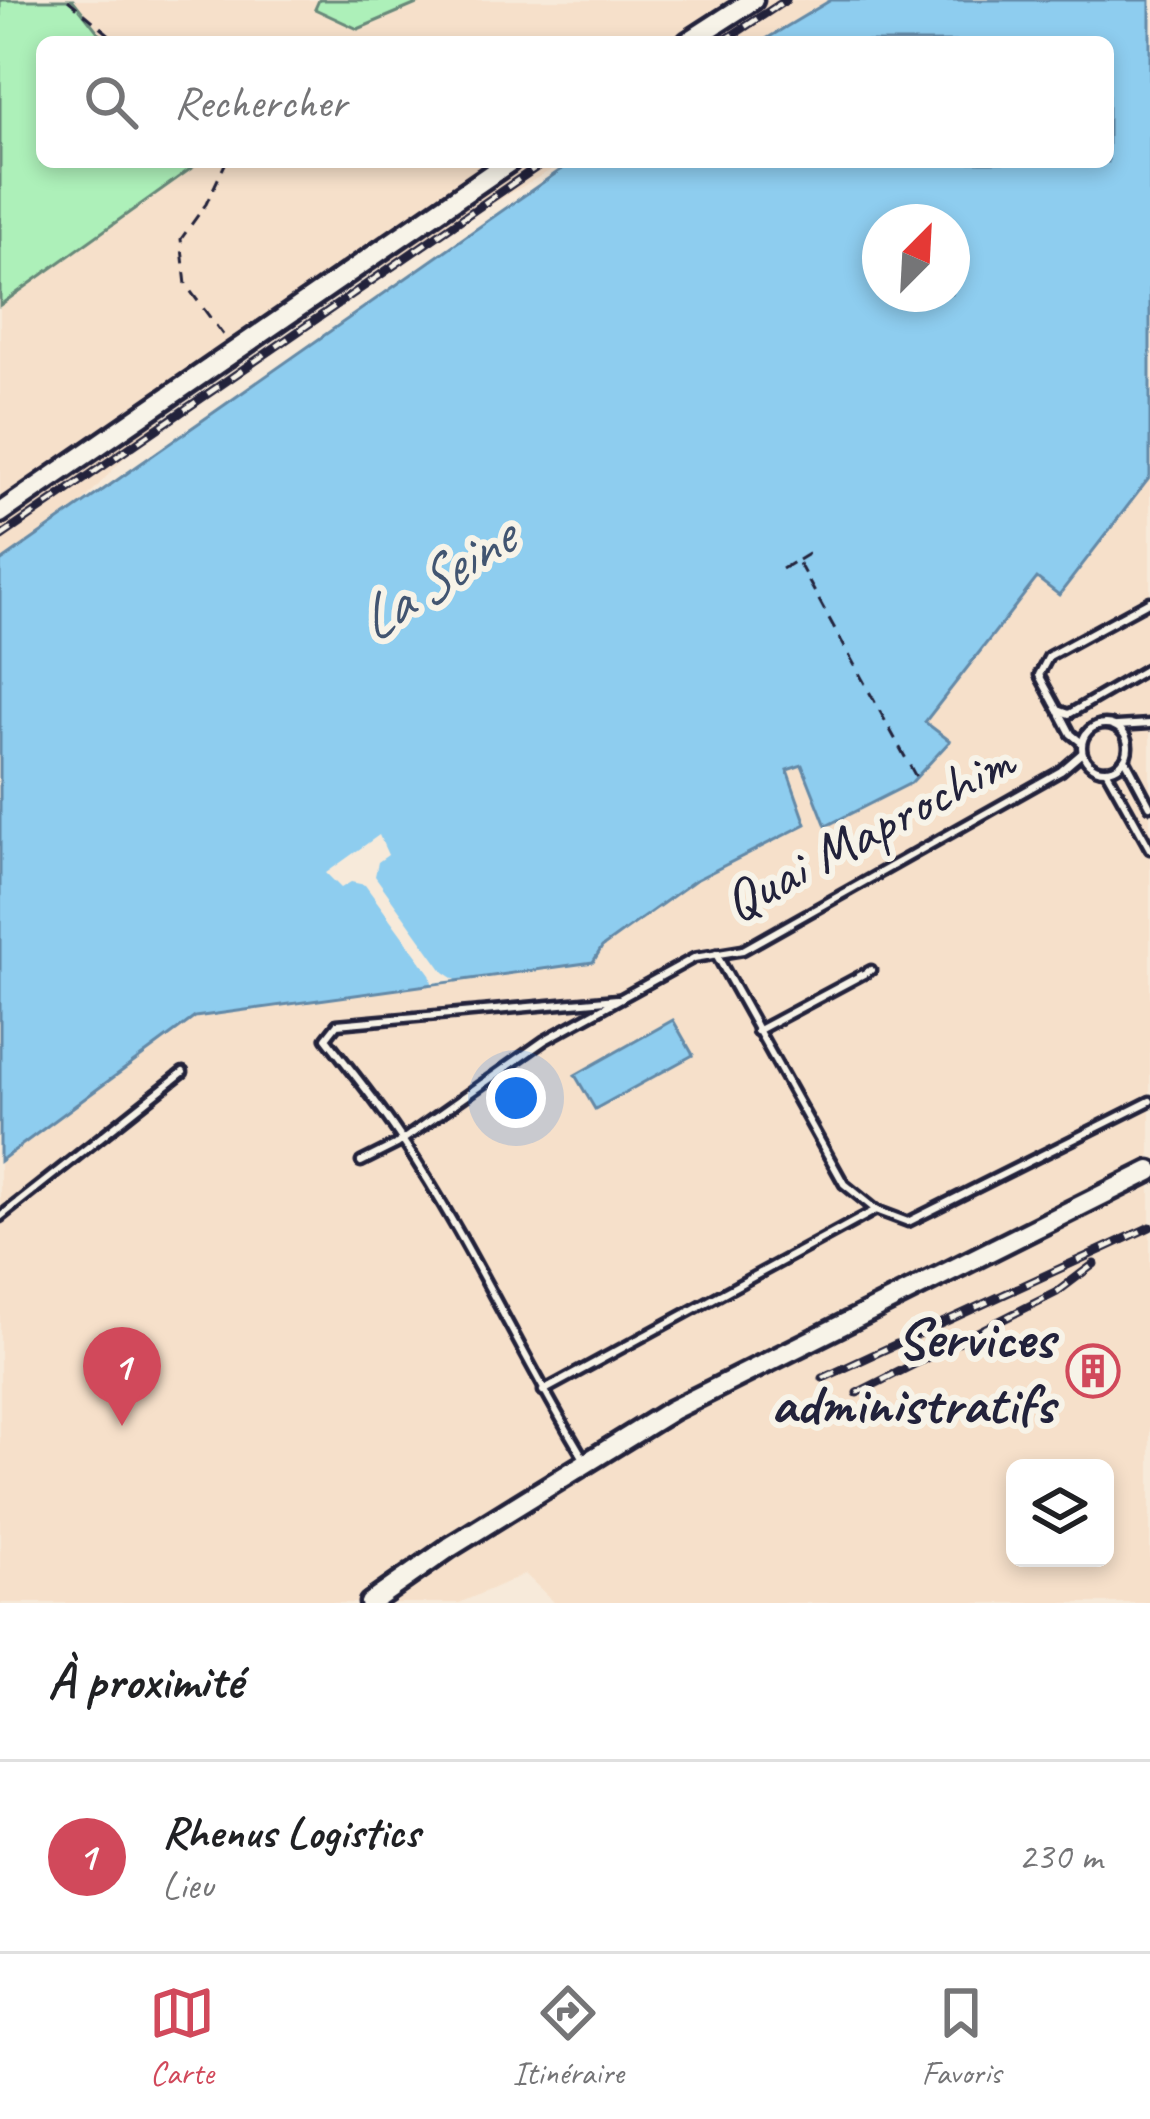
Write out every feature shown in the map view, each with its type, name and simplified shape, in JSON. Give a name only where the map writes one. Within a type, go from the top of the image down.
[{"type":"main road","points":[[697,36],[753,0]]},
{"type":"main road","points":[[0,513],[500,168]]},
{"type":"main road","points":[[370,1603],[450,1547],[672,1410],[1150,1171]]},
{"type":"lane","points":[[1082,743],[1071,734],[1040,676],[1049,656],[1150,601]]},
{"type":"lane","points":[[1058,710],[1069,714],[1150,667]]},
{"type":"lane","points":[[1150,724],[1094,726],[1082,743],[1082,753],[1091,765],[1106,770],[1150,849]]},
{"type":"lane","points":[[1114,726],[1126,738],[1125,759],[1150,806]]},
{"type":"lane","name":"Quai Maprochim","points":[[361,1162],[403,1140],[545,1040],[694,958],[742,950],[827,905],[1060,771],[1082,753]]},
{"type":"lane","points":[[1106,770],[1125,759]]},
{"type":"lane","points":[[716,954],[844,1184],[876,1210],[908,1222],[1150,1101]]},
{"type":"lane","points":[[757,1030],[871,970]]},
{"type":"lane","name":"Quai Maprochim","points":[[586,1462],[403,1140],[326,1038],[337,1024],[621,998]]},
{"type":"lane","points":[[0,1217],[183,1072]]},
{"type":"lane","points":[[543,1391],[876,1210]]},
{"type":"path","points":[[68,0],[111,36]]},
{"type":"path","points":[[223,168],[206,204],[181,239],[186,285],[223,335]]},
{"type":"path","points":[[782,568],[813,551]]},
{"type":"path","points":[[797,560],[916,777]]},
{"type":"shaded area","points":[[73,0],[319,0],[316,8],[358,28],[426,0],[854,0],[785,36],[101,36]]},
{"type":"shaded area","points":[[192,168],[555,168],[210,366],[63,523],[0,564],[0,305]]},
{"type":"shaded area","points":[[1150,477],[1150,1603],[555,1603],[525,1574],[459,1603],[0,1603],[0,1161],[195,1017],[593,962],[602,947],[694,881],[806,824],[786,770],[924,722],[1037,578],[1060,594]]},
{"type":"green space","points":[[0,0],[73,0],[101,36],[36,36],[36,168],[192,168],[0,305]]},
{"type":"green space","points":[[319,0],[426,0],[358,29],[315,9]]},
{"type":"water","name":"La Seine","points":[[831,0],[1150,0],[1150,477],[1059,595],[1037,578],[925,722],[950,741],[911,783],[826,826],[802,765],[787,770],[806,824],[694,881],[602,947],[593,962],[195,1017],[0,1161],[0,562],[563,168],[1114,168],[1114,36],[771,36]]},
{"type":"water","points":[[673,1020],[693,1055],[595,1109],[575,1075]]},
{"type":"pier","points":[[379,835],[388,855],[378,862],[375,876],[444,972],[456,980],[432,983],[365,885],[351,882],[341,888],[326,873]]},
{"type":"railway","points":[[731,36],[786,0]]},
{"type":"railway","points":[[0,537],[535,168]]},
{"type":"railway","points":[[823,1378],[1150,1227]]},
{"type":"railway","points":[[857,1393],[1057,1292],[1094,1264]]},
{"type":"place","name":"Services administratifs","points":[[1093,1371]]},
{"type":"place","name":"Rhenus Logistics","points":[[122,1426]]}]
